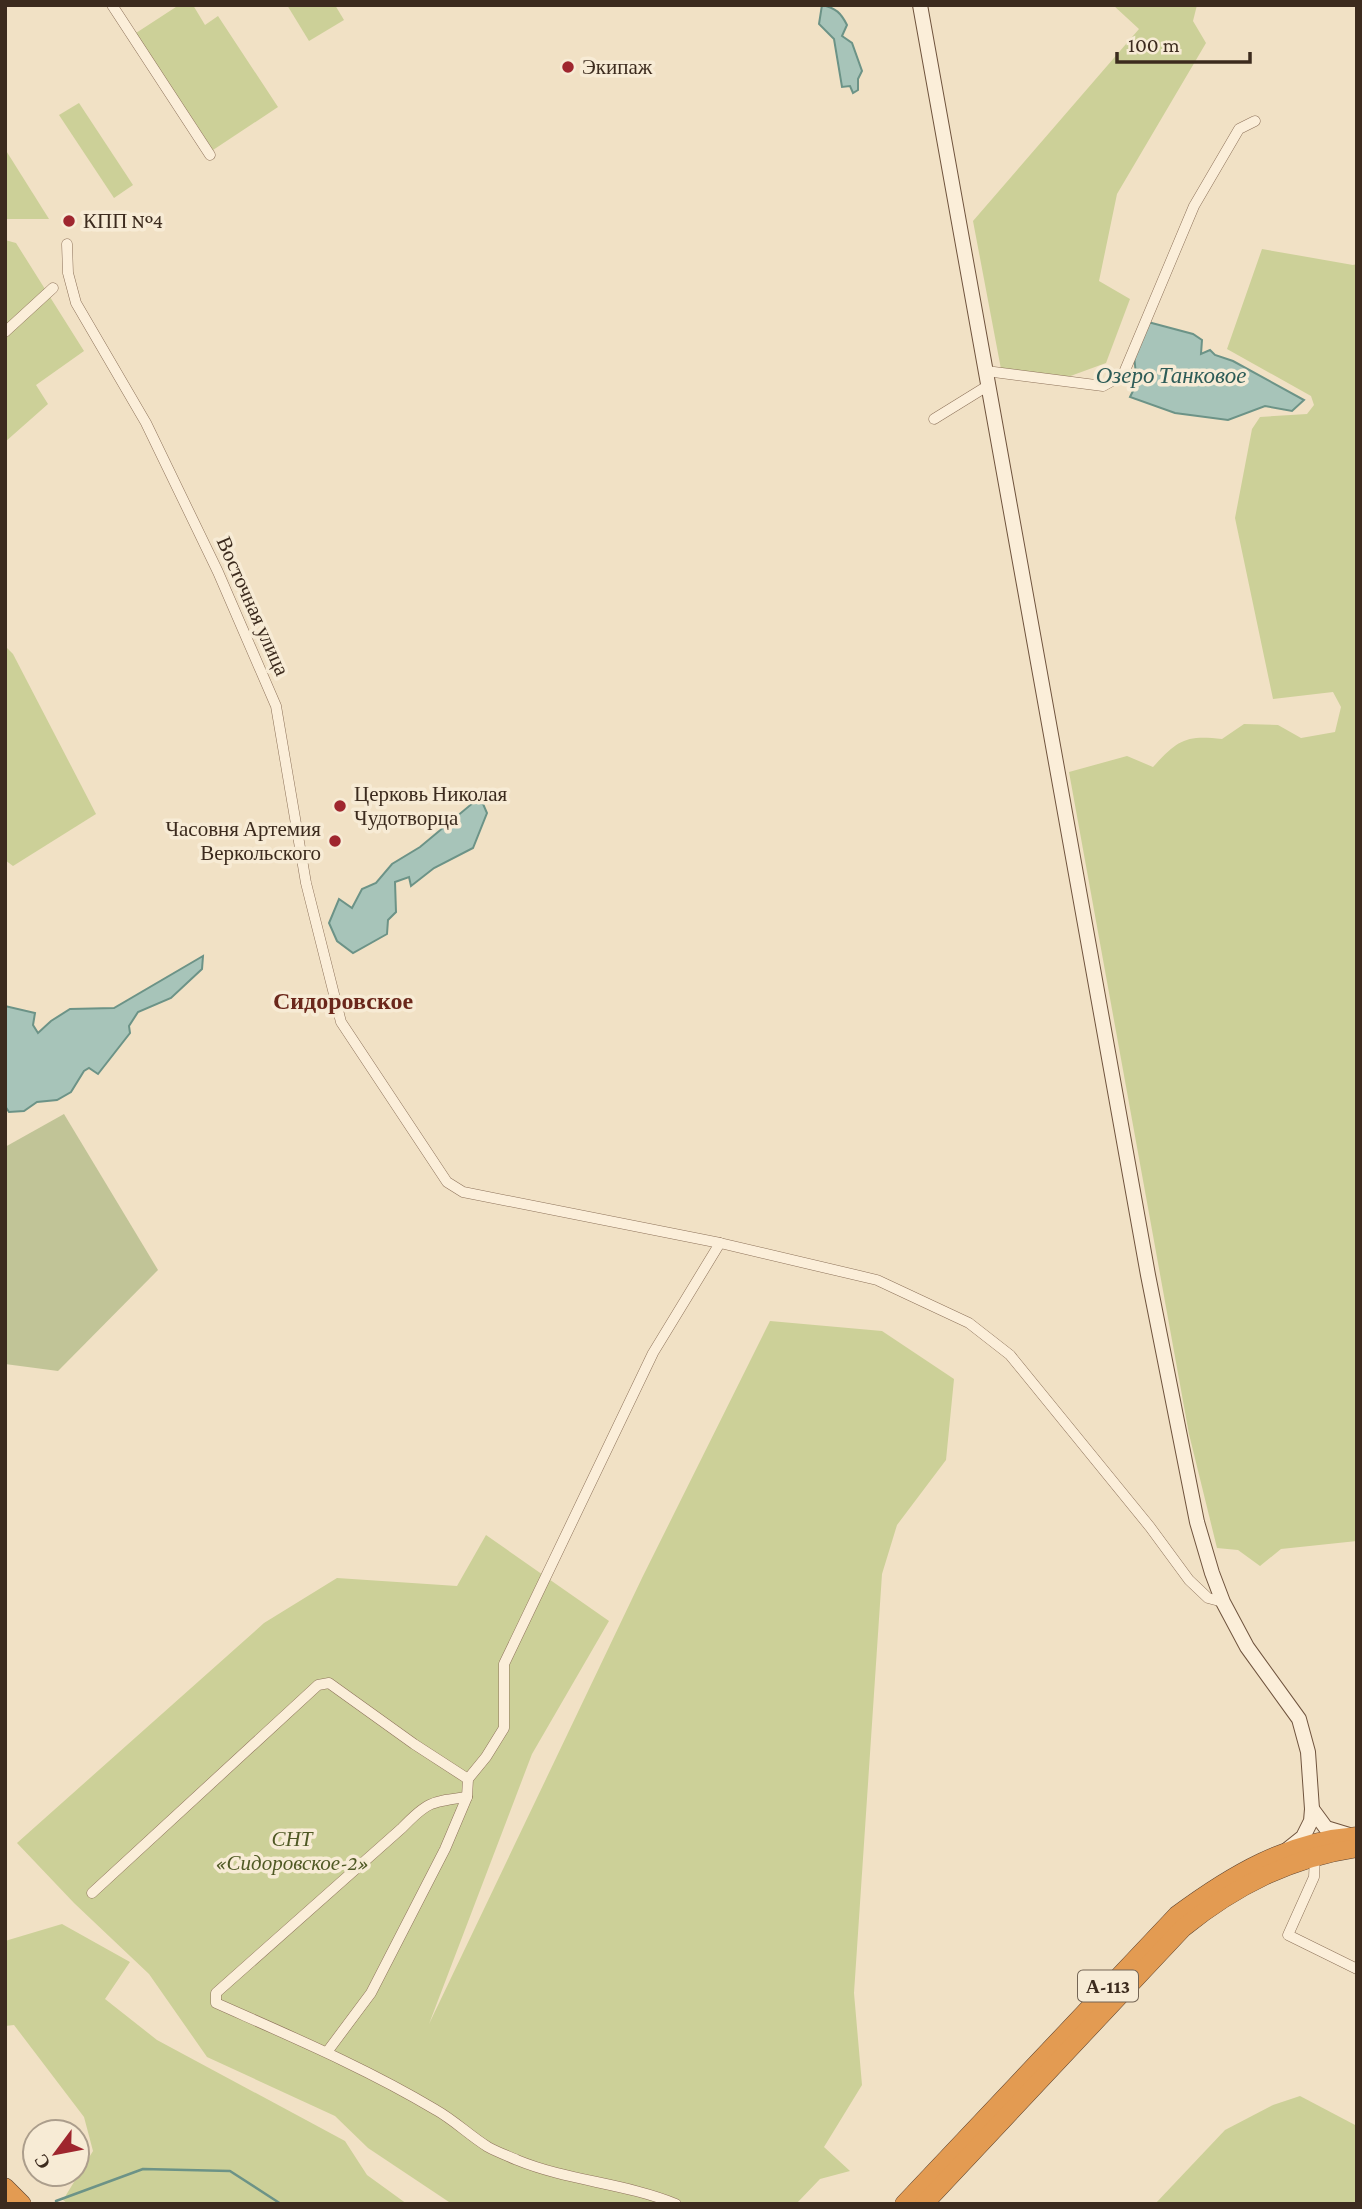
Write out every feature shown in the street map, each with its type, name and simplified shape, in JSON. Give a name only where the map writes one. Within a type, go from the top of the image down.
[{"type":"highway","name":"А-113","points":[[904,2204],[1177,1915],[1222,1882],[1284,1852],[1355,1840]]},
{"type":"highway","name":"А-113","points":[[924,2204],[1183,1928],[1210,1906],[1247,1884],[1289,1864],[1355,1840]]},
{"type":"highway","points":[[5,2186],[22,2204]]},
{"type":"street","points":[[111,5],[210,155]]},
{"type":"street","points":[[920,5],[1175,1420],[1197,1522],[1223,1602],[1247,1647],[1299,1719],[1308,1752],[1312,1810],[1308,1830],[1284,1852]]},
{"type":"street","points":[[934,419],[987,378],[1103,386],[1123,375],[1194,206],[1239,130],[1255,121]]},
{"type":"street","name":"Восточная улица","points":[[67,244],[68,274],[76,303],[146,423],[218,572],[276,706],[306,883],[341,1022],[447,1182],[463,1192],[720,1243],[877,1280],[970,1323],[1010,1354],[1150,1527],[1189,1580],[1208,1598],[1223,1602]]},
{"type":"street","points":[[5,332],[53,288]]},
{"type":"street","points":[[327,2052],[371,1993],[445,1849],[467,1797],[468,1779],[505,1728],[504,1664],[653,1353],[720,1243]]},
{"type":"street","points":[[92,1894],[318,1685],[329,1683],[468,1779]]},
{"type":"street","points":[[467,1797],[433,1802],[419,1811],[216,1993],[216,2003],[327,2052],[438,2110],[488,2147],[519,2161],[657,2196],[676,2204]]},
{"type":"street","points":[[1312,1810],[1326,1828],[1355,1840]]},
{"type":"street","points":[[1315,1856],[1314,1877],[1288,1935],[1357,1969]]},
{"type":"green space","points":[[179,5],[193,5],[205,25],[218,16],[278,107],[213,150],[136,33]]},
{"type":"green space","points":[[287,5],[335,5],[344,20],[309,41]]},
{"type":"green space","points":[[1113,5],[1197,5],[1193,21],[1206,43],[1117,194],[1099,281],[1130,299],[1106,363],[1065,378],[1001,369],[973,221],[1139,29]]},
{"type":"green space","points":[[79,103],[133,185],[114,198],[59,115]]},
{"type":"green space","points":[[5,149],[49,219],[5,219]]},
{"type":"green space","points":[[5,240],[16,243],[84,351],[36,385],[48,404],[5,442]]},
{"type":"green space","points":[[1262,249],[1357,264],[1357,1541],[1281,1549],[1260,1566],[1238,1550],[1217,1548],[1189,1434],[1069,772],[1127,756],[1153,767],[1183,741],[1199,738],[1222,739],[1244,724],[1278,725],[1301,738],[1335,732],[1341,707],[1333,692],[1273,699],[1235,518],[1252,429],[1260,417],[1307,414],[1314,405],[1311,396],[1227,349]]},
{"type":"green space","points":[[5,646],[13,654],[96,814],[13,866],[5,860]]},
{"type":"green space","points":[[64,1114],[158,1270],[58,1371],[5,1364],[5,1147]]},
{"type":"green space","name":"СНТ «Сидоровское-2»","points":[[770,1321],[882,1331],[954,1379],[946,1460],[897,1525],[882,1574],[854,1993],[862,2085],[824,2147],[850,2171],[820,2179],[796,2204],[452,2204],[368,2148],[335,2116],[207,2057],[149,1974],[74,1903],[17,1843],[264,1623],[337,1578],[457,1586],[486,1535],[609,1621],[532,1754],[429,2024],[642,1578]]},
{"type":"green space","points":[[62,1924],[130,1962],[105,1999],[157,2040],[345,2141],[367,2175],[407,2204],[68,2204],[63,2200],[70,2188],[91,2188],[91,2118],[84,2118],[14,2025],[5,2026],[5,1941]]},
{"type":"green space","points":[[1300,2096],[1357,2126],[1357,2204],[1155,2204],[1225,2130],[1273,2105]]},
{"type":"water","points":[[822,5],[838,12],[847,25],[842,36],[852,43],[862,71],[858,79],[858,90],[853,93],[850,86],[842,87],[834,39],[819,24]]},
{"type":"water","name":"Озеро Танковое","points":[[1148,322],[1193,334],[1202,340],[1201,354],[1210,350],[1304,400],[1292,411],[1265,406],[1228,420],[1175,413],[1130,397],[1137,383],[1134,356]]},
{"type":"water","points":[[480,797],[487,813],[473,848],[434,868],[411,886],[409,877],[395,882],[396,912],[388,920],[387,934],[353,953],[337,941],[329,923],[339,899],[352,908],[362,889],[376,883],[392,864],[420,847]]},
{"type":"water","points":[[203,956],[202,969],[171,998],[138,1012],[129,1026],[130,1033],[98,1074],[89,1068],[84,1071],[71,1092],[57,1100],[37,1102],[24,1111],[9,1112],[5,1106],[5,1006],[35,1013],[33,1025],[38,1033],[70,1009],[114,1008]]},
{"type":"waterway","points":[[56,2201],[143,2169],[230,2171],[281,2204]]},
{"type":"place","name":"Экипаж","points":[[568,67]]},
{"type":"place","name":"КПП №4","points":[[69,221]]},
{"type":"place","name":"Церковь Николая Чудотворца","points":[[340,806]]},
{"type":"place","name":"Часовня Артемия Веркольского","points":[[335,841]]},
{"type":"district","name":"Сидоровское","points":[[343,1001]]}]
